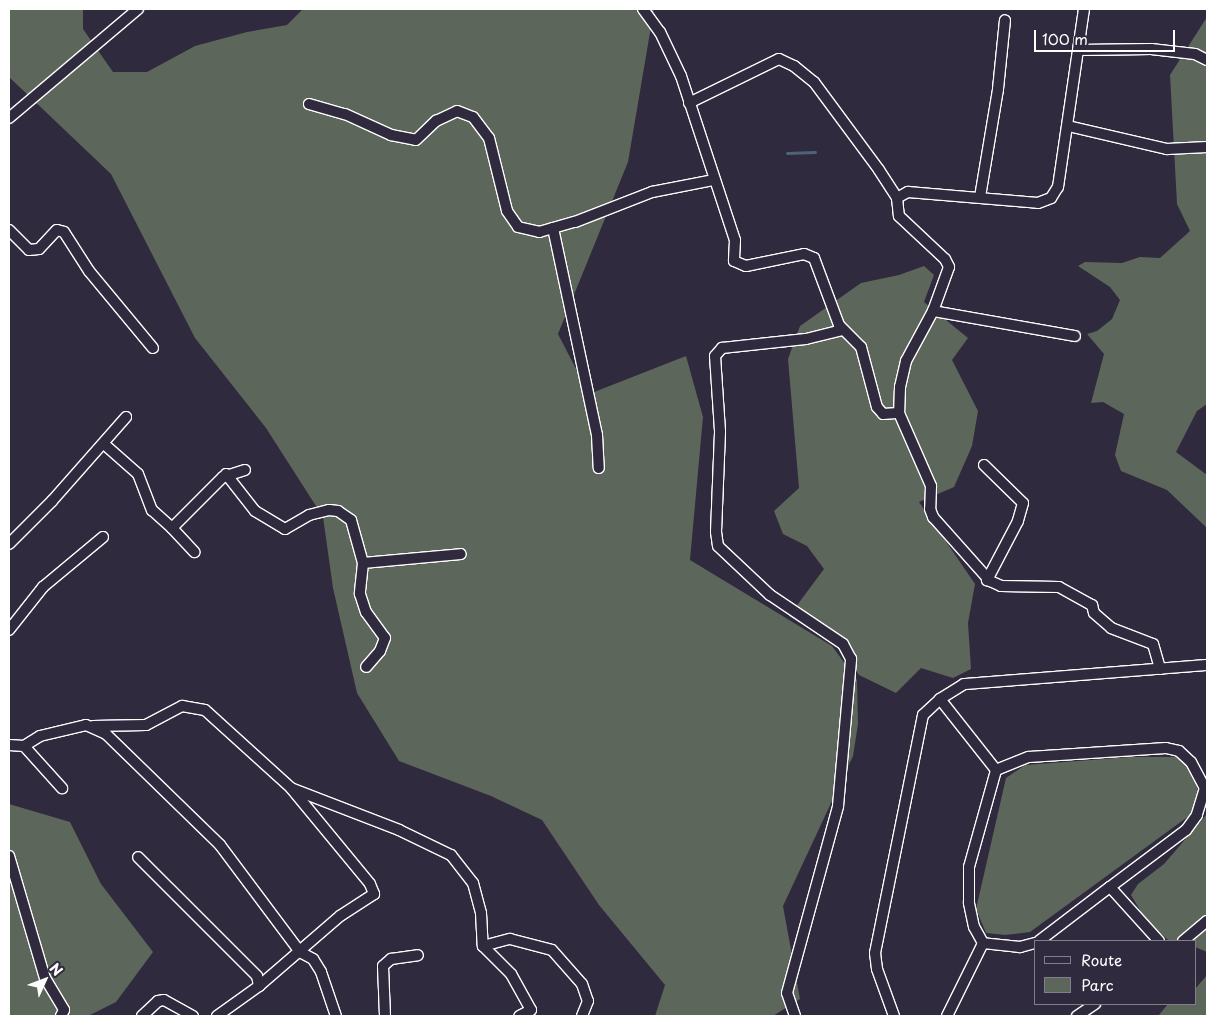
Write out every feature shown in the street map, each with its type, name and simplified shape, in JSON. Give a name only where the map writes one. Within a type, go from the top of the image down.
[{"type":"street","points":[[9,118],[138,9]]},
{"type":"street","points":[[644,9],[668,50],[689,103],[735,240],[734,261],[746,266],[804,254],[814,258],[843,330],[861,347],[879,411],[887,415],[899,413]]},
{"type":"street","points":[[897,198],[908,192],[1038,203],[1052,198],[1058,187],[1084,9]]},
{"type":"street","points":[[980,197],[998,89],[1005,20]]},
{"type":"street","points":[[1079,50],[1152,49],[1195,54],[1207,60]]},
{"type":"street","points":[[689,103],[780,59],[794,66],[814,82],[844,119],[897,198],[899,216],[948,264],[950,271],[903,370],[899,413],[931,486],[930,509],[933,517],[987,580],[1001,586],[1059,587],[1092,605],[1094,613],[1104,618],[1111,628],[1153,644],[1160,669]]},
{"type":"street","points":[[309,104],[345,114],[391,134],[416,140],[436,121],[457,111],[473,118],[489,138],[507,212],[518,227],[539,232],[652,192],[714,180]]},
{"type":"street","points":[[1068,126],[1167,149],[1207,147]]},
{"type":"street","points":[[553,228],[598,435],[599,468]]},
{"type":"street","points":[[9,230],[29,250],[38,249],[57,230],[64,232],[89,271],[153,348]]},
{"type":"street","points":[[932,310],[1075,336]]},
{"type":"street","points":[[795,1016],[787,993],[838,806],[851,659],[843,644],[770,595],[718,546],[716,532],[720,431],[715,356],[722,348],[806,339],[843,330]]},
{"type":"street","points":[[9,544],[104,444],[126,417]]},
{"type":"street","points":[[104,444],[138,474],[152,510],[194,552]]},
{"type":"street","points":[[984,465],[1023,503],[1018,521],[987,580]]},
{"type":"street","points":[[172,528],[226,474],[245,470]]},
{"type":"street","points":[[226,474],[255,511],[285,529],[309,515],[329,510],[338,511],[351,520],[363,563],[360,594],[366,612],[385,638],[380,651],[366,667]]},
{"type":"street","points":[[9,630],[43,587],[103,537]]},
{"type":"street","points":[[363,563],[461,554]]},
{"type":"street","points":[[894,1016],[877,969],[875,953],[919,723],[940,699],[964,684],[978,682],[1207,665]]},
{"type":"street","points":[[940,699],[996,770]]},
{"type":"street","points":[[9,745],[24,746],[40,736],[67,728],[93,726],[136,728],[156,721],[177,708],[199,707],[291,788],[374,889],[374,894],[340,916],[259,986],[217,1016]]},
{"type":"street","points":[[93,726],[106,734],[220,845],[300,952],[313,959],[321,972],[336,1016]]},
{"type":"street","points":[[24,746],[62,788]]},
{"type":"street","points":[[996,770],[1029,757],[1166,748],[1179,751],[1191,762],[1206,788],[1204,800],[1186,830],[1040,940]]},
{"type":"street","points":[[983,943],[974,927],[967,884],[996,770]]},
{"type":"street","points":[[291,788],[376,820],[451,855],[473,883],[481,913],[483,946],[511,974],[531,1010],[519,1016]]},
{"type":"street","points":[[9,856],[45,978],[64,1010],[61,1016]]},
{"type":"street","points":[[138,857],[258,976],[259,986]]},
{"type":"street","points":[[1110,887],[1158,940]]},
{"type":"street","points":[[1184,940],[1207,921]]},
{"type":"street","points":[[483,946],[510,939],[552,950],[582,984],[588,1002],[582,1016]]},
{"type":"street","points":[[983,943],[1020,947],[1034,943]]},
{"type":"street","points":[[947,1016],[983,943]]},
{"type":"street","points":[[385,1016],[383,966],[392,959],[418,955]]},
{"type":"street","points":[[142,1016],[158,1001],[164,1000],[193,1016]]},
{"type":"street","points":[[1077,1016],[1094,1005]]},
{"type":"green space","points":[[9,9],[83,9],[83,29],[113,72],[147,72],[195,46],[247,32],[287,25],[303,9],[654,9],[628,162],[558,334],[589,394],[686,356],[703,417],[690,560],[832,646],[857,680],[858,724],[853,756],[783,906],[800,999],[773,1016],[655,1016],[665,985],[599,905],[542,820],[491,796],[399,761],[357,693],[333,588],[323,517],[266,428],[195,338],[111,174],[9,77]]},
{"type":"green space","points":[[1207,17],[1207,404],[1197,411],[1176,452],[1207,475],[1207,528],[1167,490],[1121,471],[1115,455],[1124,414],[1103,402],[1091,403],[1104,354],[1087,334],[1097,331],[1112,319],[1120,300],[1110,287],[1078,266],[1085,262],[1122,263],[1140,257],[1160,258],[1190,231],[1177,204],[1170,75]]},
{"type":"green space","points":[[924,266],[934,275],[924,302],[968,338],[952,360],[978,411],[972,446],[954,487],[919,502],[975,584],[968,623],[971,669],[953,678],[921,668],[896,693],[859,675],[838,646],[789,616],[824,569],[807,546],[783,534],[774,511],[799,488],[788,359],[800,326],[861,283],[899,275]]},
{"type":"green space","points":[[1130,757],[1178,757],[1194,774],[1199,796],[1193,813],[1030,932],[1005,935],[986,933],[976,909],[1006,778],[1025,765]]},
{"type":"green space","points":[[9,804],[70,822],[101,884],[153,952],[116,1002],[88,1016],[9,1016]]},
{"type":"green space","points":[[1207,814],[1207,952],[1196,947],[1196,940],[1168,940],[1144,917],[1131,895],[1138,884],[1164,864]]},
{"type":"green space","points":[[1207,975],[1207,1016],[1158,1016],[1167,1005],[1196,1005],[1196,988]]},
{"type":"waterway","points":[[787,153],[815,152]]}]
